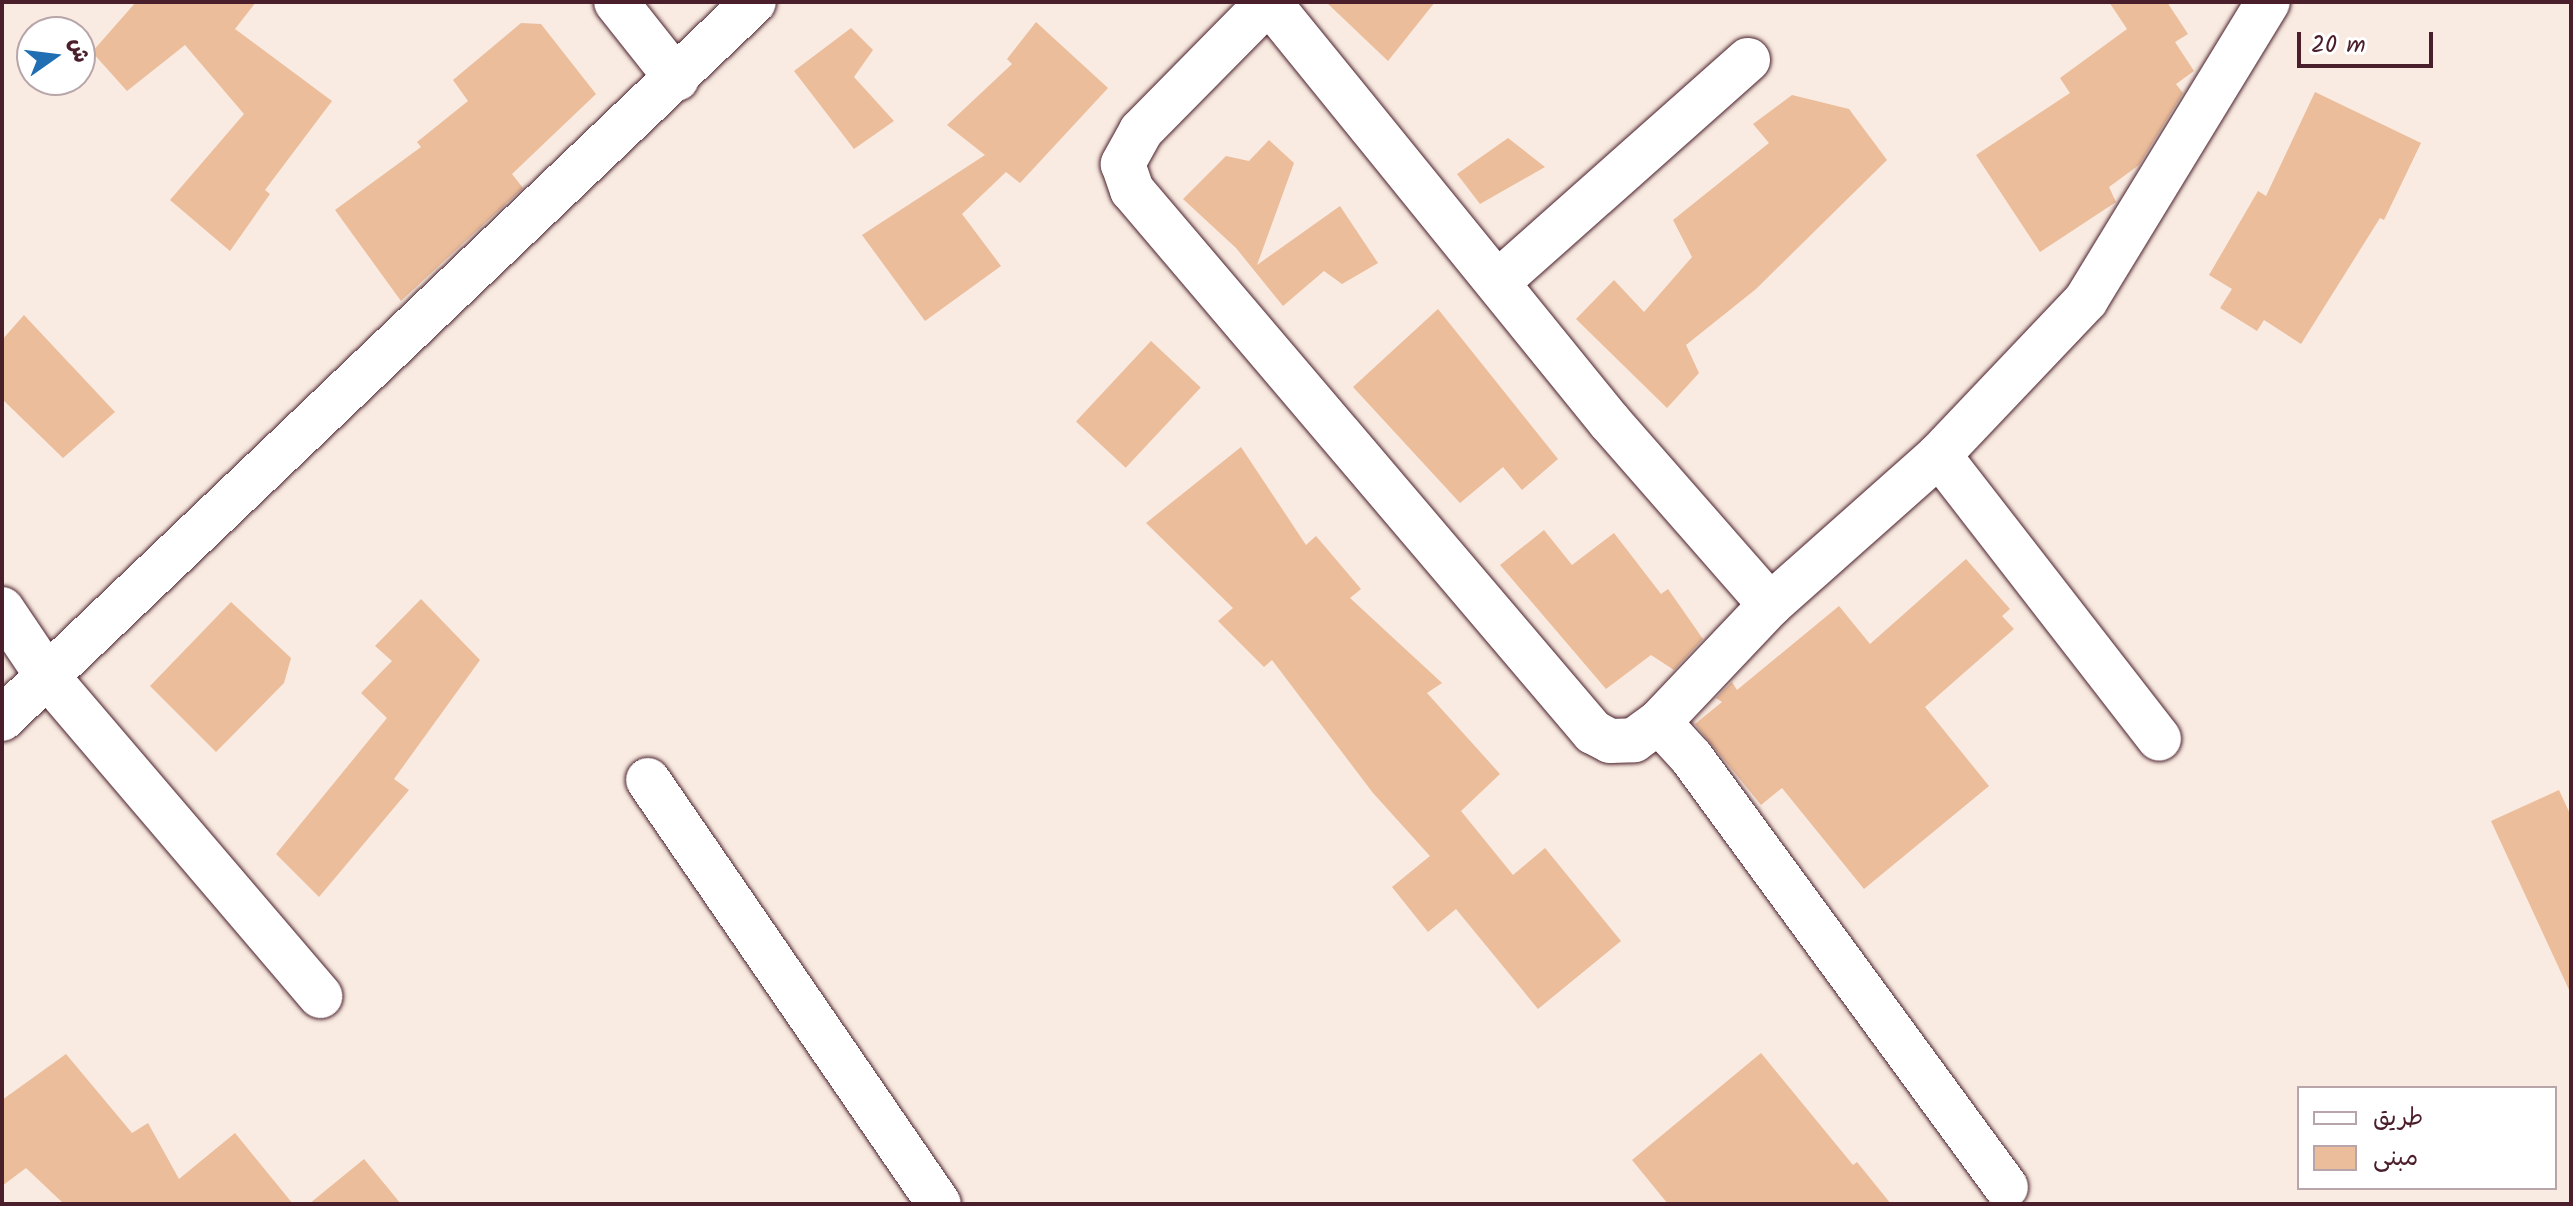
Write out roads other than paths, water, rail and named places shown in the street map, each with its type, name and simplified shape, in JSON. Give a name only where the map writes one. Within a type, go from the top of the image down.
[{"type":"street","points":[[616,2],[677,79]]},
{"type":"street","points":[[2,719],[677,79],[754,2]]},
{"type":"street","points":[[1770,605],[1269,2],[1141,131],[1123,164],[1132,190],[1593,732],[1610,741],[1634,740],[1659,722],[1770,605],[1939,455],[2086,300],[2268,2]]},
{"type":"street","points":[[1499,281],[1748,60]]},
{"type":"street","points":[[1939,455],[2159,739]]},
{"type":"street","points":[[2,609],[47,676],[320,996]]},
{"type":"street","points":[[1659,722],[1691,757],[2006,1187]]},
{"type":"street","points":[[648,780],[939,1204]]}]
